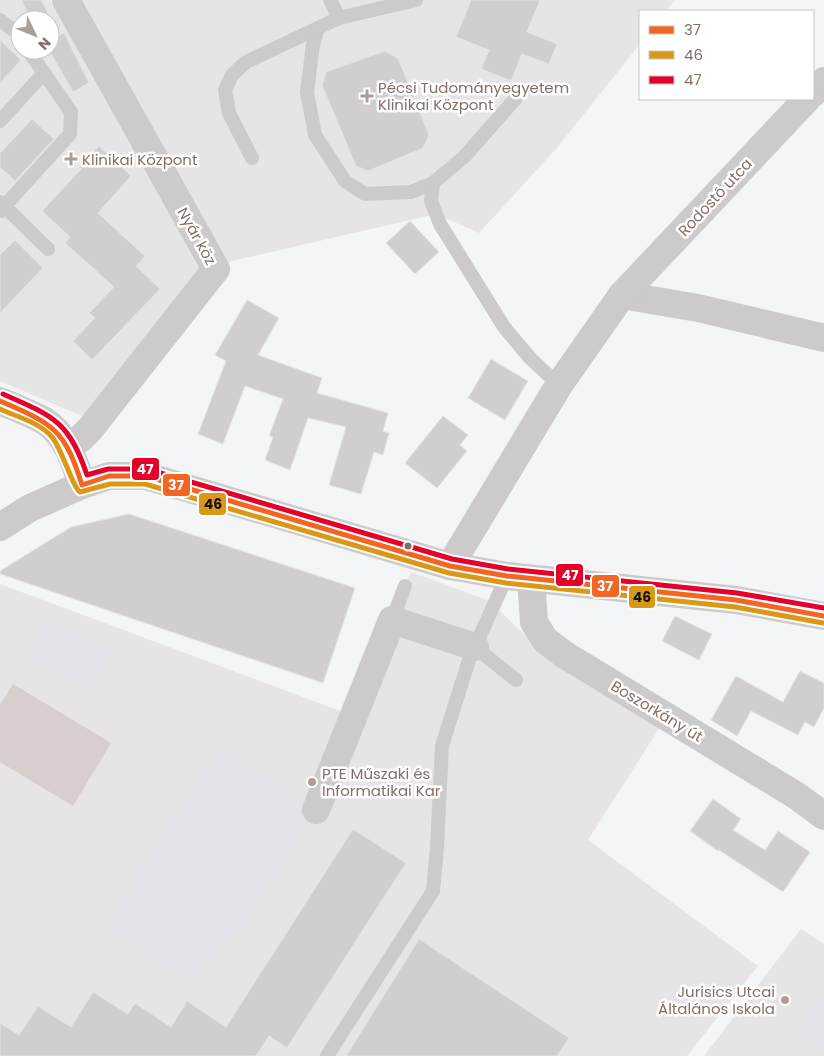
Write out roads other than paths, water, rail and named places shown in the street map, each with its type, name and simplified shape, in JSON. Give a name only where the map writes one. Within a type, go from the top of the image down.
[{"type":"street","name":"Nyár köz","points":[[66,0],[216,269],[90,429],[80,439],[67,445]]},
{"type":"street","points":[[814,92],[824,81]]},
{"type":"street","name":"Rodostó utca","points":[[450,566],[559,385],[622,295],[806,100]]},
{"type":"street","points":[[622,295],[698,308],[824,338]]},
{"type":"street","points":[[0,401],[43,421],[57,432],[67,445],[82,485]]},
{"type":"street","points":[[0,527],[30,508],[82,485],[108,476],[146,476],[450,566],[519,577],[736,600],[824,616]]},
{"type":"street","name":"Boszorkány út","points":[[519,577],[534,622],[545,640],[565,655],[797,796],[824,816]]},
{"type":"street","points":[[316,810],[392,620],[475,647]]},
{"type":"lane","points":[[330,0],[339,18]]},
{"type":"lane","points":[[252,158],[229,113],[225,90],[232,75],[246,62],[339,18],[416,0]]},
{"type":"lane","points":[[0,20],[10,28]]},
{"type":"lane","points":[[318,28],[313,45],[308,92],[315,135],[344,181],[365,194],[411,192],[433,183],[464,157],[516,98]]},
{"type":"lane","points":[[35,60],[71,112],[70,134],[1,207],[48,249]]},
{"type":"lane","points":[[0,121],[44,73]]},
{"type":"lane","points":[[433,183],[430,201],[435,212],[504,327],[530,358],[559,385]]},
{"type":"lane","points":[[327,1056],[433,890],[442,746],[469,660],[475,647],[519,577]]},
{"type":"lane","points":[[392,620],[405,586]]},
{"type":"lane","points":[[475,647],[516,680]]},
{"type":"place","name":"Pécsi Tudományegyetem Klinikai Központ","points":[[367,96]]},
{"type":"place","name":"Klinikai Központ","points":[[71,159]]},
{"type":"place","name":"PTE Műszaki és Informatikai Kar","points":[[312,782]]},
{"type":"place","name":"Jurisics Utcai Általános Iskola","points":[[785,1000]]}]
